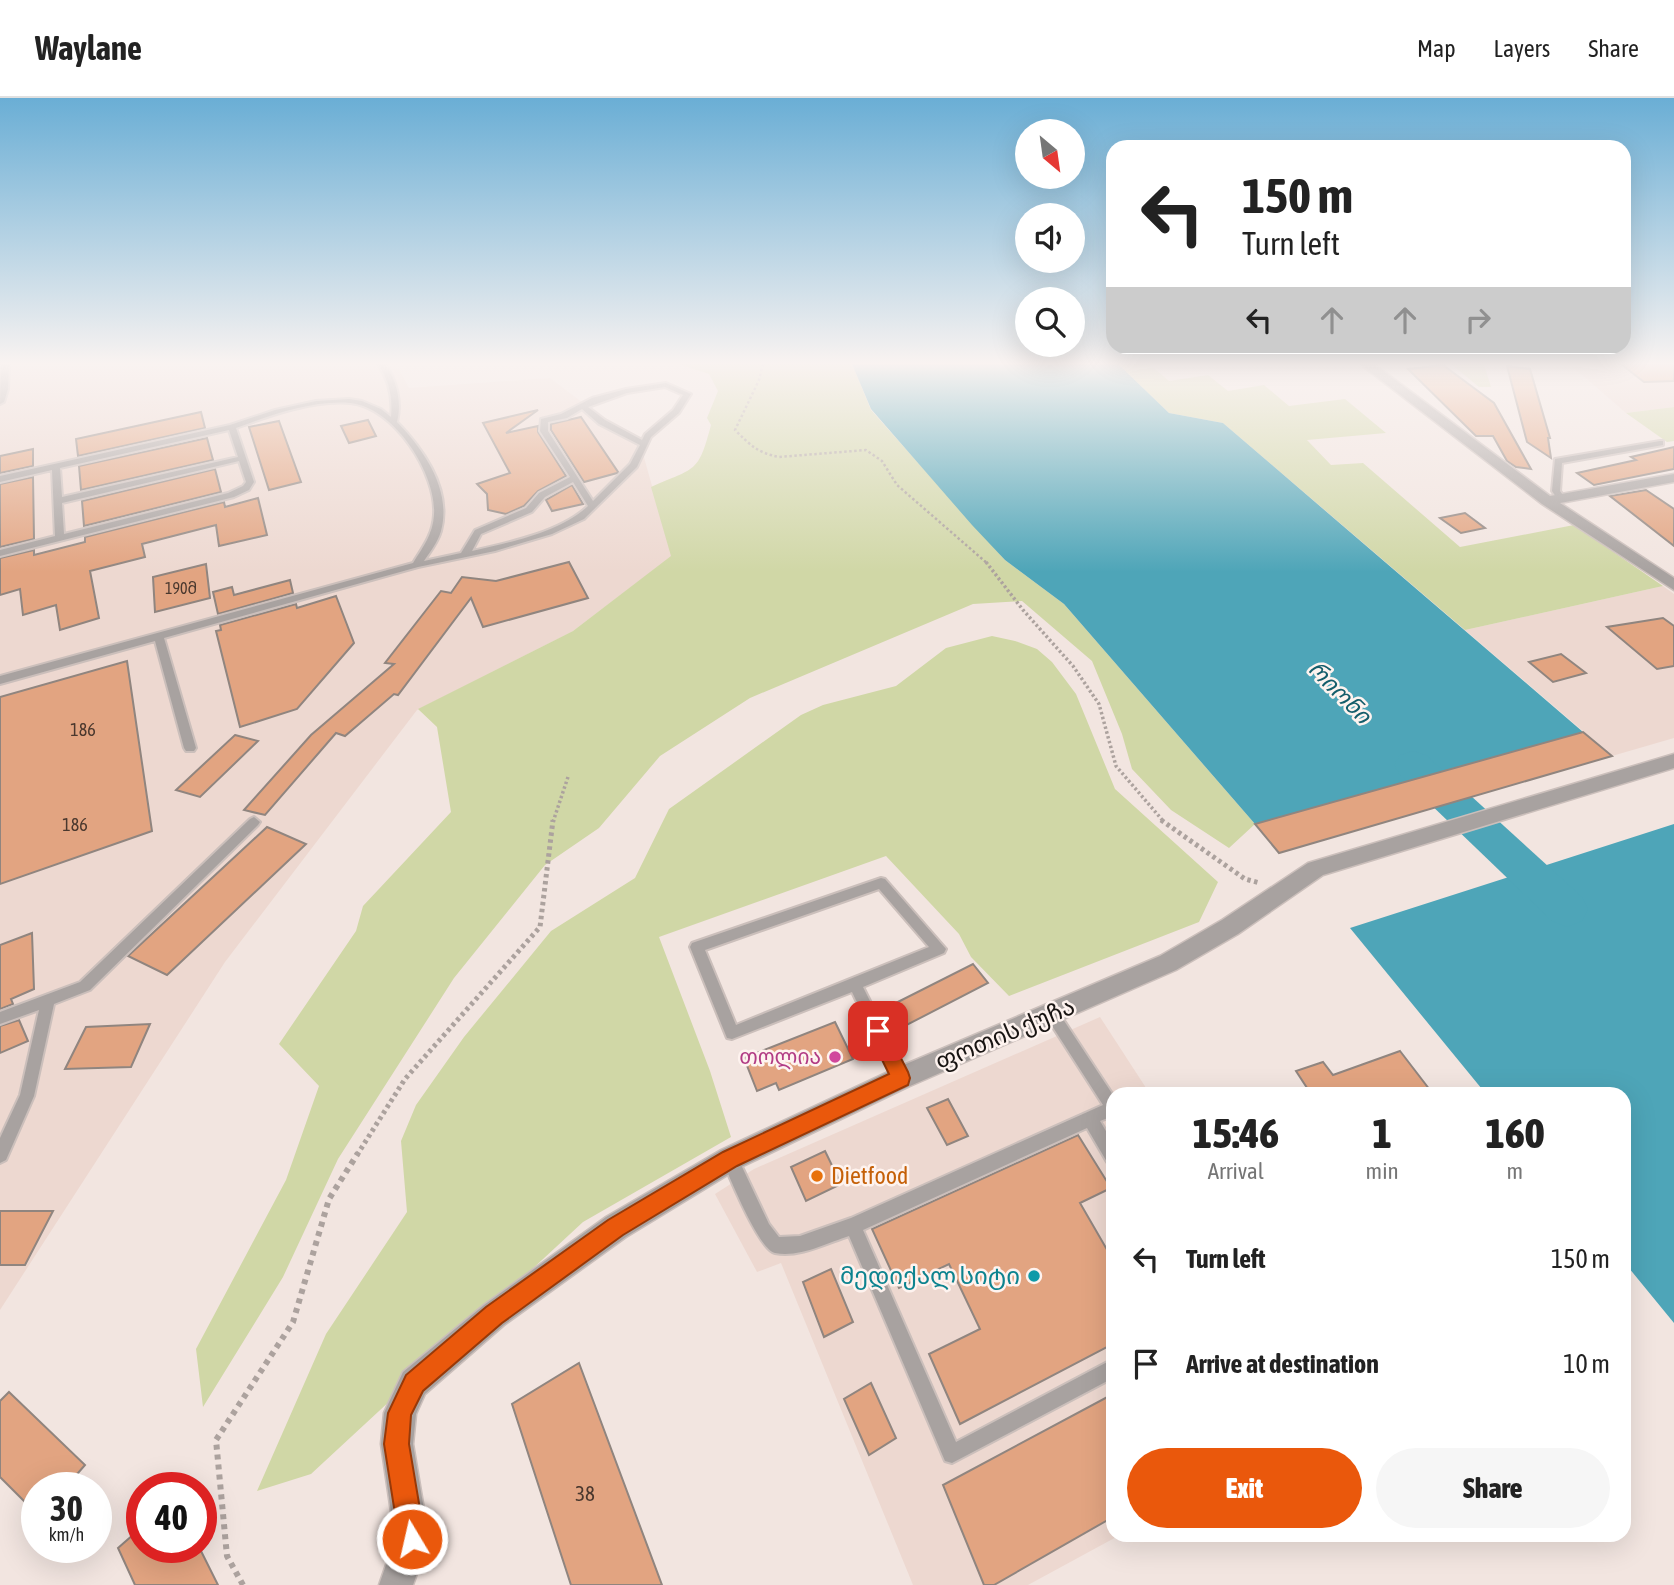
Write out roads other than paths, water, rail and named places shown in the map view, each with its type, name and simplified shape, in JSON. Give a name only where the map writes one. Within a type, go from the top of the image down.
[{"type":"street","points":[[1462,433],[1674,586]]},
{"type":"street","points":[[1554,500],[1674,478]]},
{"type":"street","name":"ფოთის ქუჩა","points":[[397,1585],[412,1539],[397,1444],[400,1413],[414,1383],[494,1315],[615,1227],[730,1159],[901,1078],[1168,963],[1230,927],[1317,869],[1674,761]]},
{"type":"lane","points":[[0,479],[203,433]]},
{"type":"lane","points":[[0,553],[231,495],[246,488],[250,482],[234,433]]},
{"type":"lane","points":[[404,433],[424,458],[438,503],[436,532],[417,565]]},
{"type":"lane","points":[[546,433],[592,506]]},
{"type":"lane","points":[[624,433],[644,444]]},
{"type":"lane","points":[[0,680],[417,565],[549,532],[581,517],[634,465],[651,433]]},
{"type":"lane","points":[[1554,500],[1558,461],[1660,443]]},
{"type":"lane","points":[[58,501],[242,458]]},
{"type":"lane","points":[[56,466],[60,538]]},
{"type":"lane","points":[[465,554],[478,532],[529,510],[542,495],[575,478]]},
{"type":"lane","points":[[159,637],[190,748]]},
{"type":"lane","points":[[0,1018],[85,986],[254,822]]},
{"type":"lane","points":[[881,883],[939,949],[855,984],[732,1033],[697,947],[881,883]]},
{"type":"lane","points":[[855,984],[901,1078]]},
{"type":"lane","points":[[0,1155],[27,1096],[48,1000]]},
{"type":"lane","points":[[1052,1014],[1106,1097]]},
{"type":"lane","points":[[730,1159],[763,1230],[775,1245],[800,1244],[853,1226],[1106,1111]]},
{"type":"lane","points":[[1090,1119],[1106,1145]]},
{"type":"lane","points":[[853,1226],[952,1454],[1106,1372]]},
{"type":"water","points":[[892,433],[1235,433],[1583,732],[1255,824],[1064,604],[1005,560]]},
{"type":"water","points":[[1674,824],[1674,1323],[1631,1271],[1631,1087],[1480,1087],[1350,928]]},
{"type":"waterway","name":"რიონი","points":[[1413,765],[1567,909]]},
{"type":"place","name":"თოლია","points":[[835,1057]]},
{"type":"place","name":"Dietfood","points":[[817,1176]]},
{"type":"place","name":"მედიქალ სიტი","points":[[1034,1276]]}]
